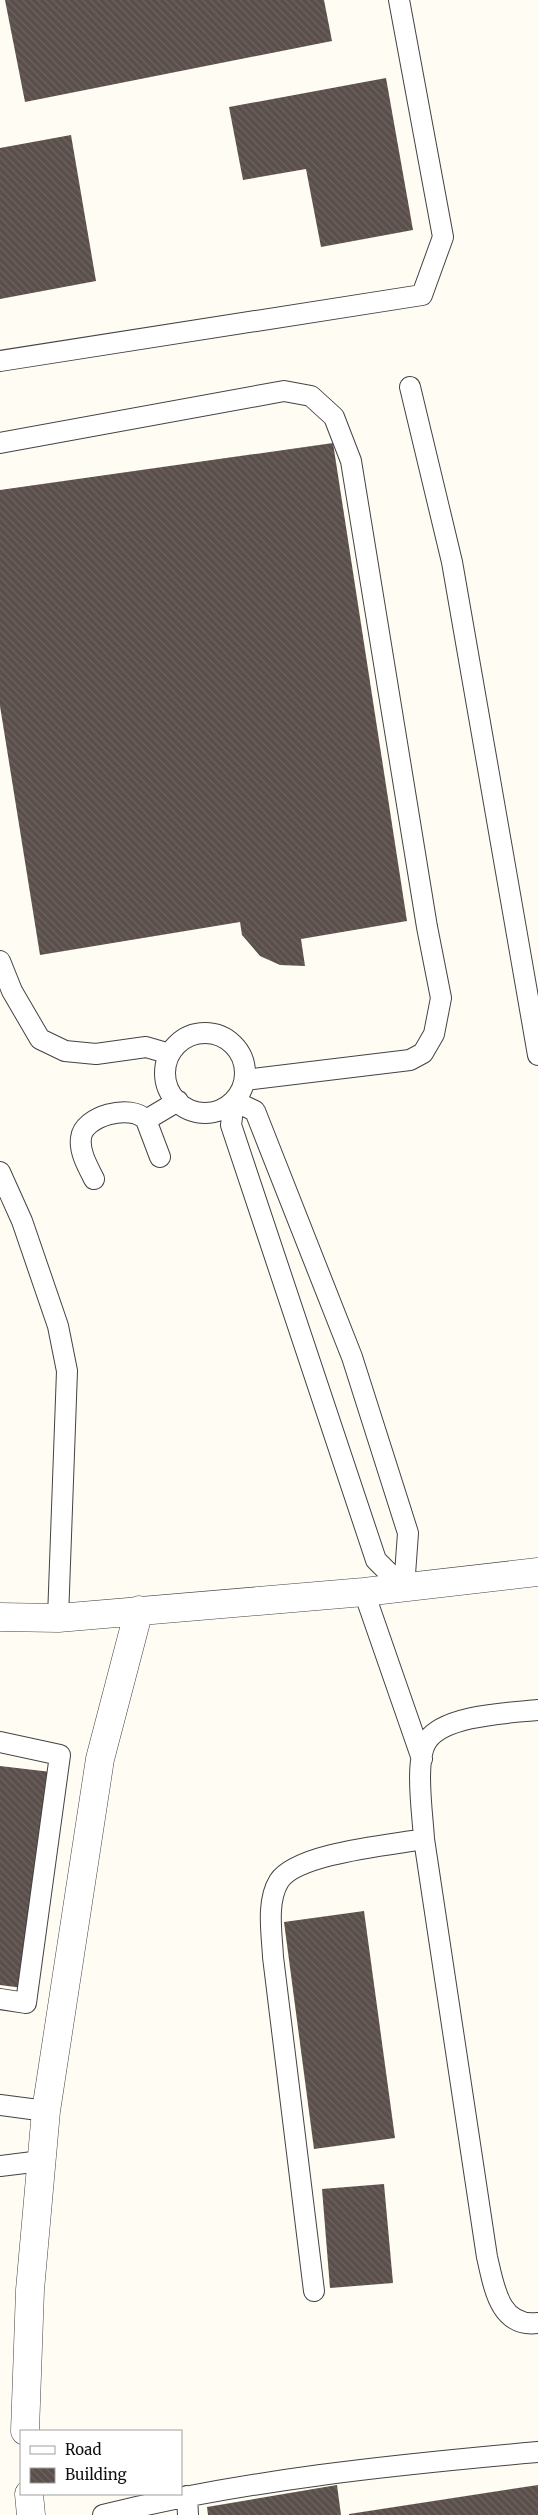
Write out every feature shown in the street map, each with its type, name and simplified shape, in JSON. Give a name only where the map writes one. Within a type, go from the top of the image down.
[{"type":"street","points":[[0,1618],[58,1618],[364,1592],[538,1572]]},
{"type":"street","points":[[25,2430],[30,2290],[46,2111],[100,1759],[138,1610]]},
{"type":"street","points":[[29,2495],[31,2515]]},
{"type":"lane","points":[[0,361],[422,295],[443,236],[399,0]]},
{"type":"lane","points":[[410,387],[452,562],[538,1055]]},
{"type":"lane","points":[[0,444],[284,391],[311,396],[334,417],[350,461],[427,927],[441,998],[434,1034],[423,1053],[410,1060],[245,1080]]},
{"type":"lane","points":[[0,961],[12,991],[40,1039],[65,1051],[96,1054],[146,1047],[170,1054]]},
{"type":"lane","points":[[234,1101],[218,1111],[206,1113],[191,1110],[178,1101],[166,1081],[165,1070],[170,1054],[177,1045],[189,1036],[201,1033],[216,1034],[230,1041],[238,1050],[245,1069],[245,1080],[234,1101],[231,1125],[376,1560],[404,1588]]},
{"type":"lane","points":[[146,1120],[178,1101]]},
{"type":"lane","points":[[234,1101],[255,1110],[352,1357],[408,1533],[404,1588]]},
{"type":"lane","points":[[94,1180],[81,1148],[80,1137],[86,1127],[113,1112],[137,1113],[146,1120],[160,1157]]},
{"type":"lane","points":[[0,1172],[22,1221],[58,1326],[67,1370],[58,1618]]},
{"type":"lane","points":[[364,1592],[422,1759]]},
{"type":"lane","points":[[538,1710],[474,1718],[440,1729],[426,1741],[422,1759],[420,1790],[424,1839],[488,2258],[498,2300],[512,2318],[527,2324],[538,2323]]},
{"type":"lane","points":[[0,1742],[60,1755],[26,2003],[0,1999]]},
{"type":"lane","points":[[314,2291],[273,1957],[271,1904],[279,1881],[292,1868],[312,1860],[424,1839]]},
{"type":"lane","points":[[0,2105],[46,2111]]},
{"type":"lane","points":[[0,2166],[42,2161]]},
{"type":"lane","points":[[103,2515],[187,2505],[381,2466],[538,2452]]},
{"type":"building","points":[[5,0],[324,0],[332,41],[25,102]]},
{"type":"building","points":[[386,78],[413,230],[321,247],[306,169],[243,180],[229,107]]},
{"type":"building","points":[[71,135],[96,281],[0,299],[0,148]]},
{"type":"building","points":[[333,443],[407,921],[301,939],[305,966],[280,965],[260,956],[242,935],[240,922],[40,955],[0,706],[0,490]]},
{"type":"building","points":[[0,1766],[51,1772],[23,1988],[0,1985]]},
{"type":"building","points":[[364,1911],[395,2138],[314,2149],[284,1922]]},
{"type":"building","points":[[384,2184],[393,2283],[330,2288],[322,2189]]},
{"type":"building","points":[[337,2485],[341,2515],[208,2515],[207,2507]]},
{"type":"building","points":[[538,2485],[538,2515],[349,2515],[349,2514]]}]
